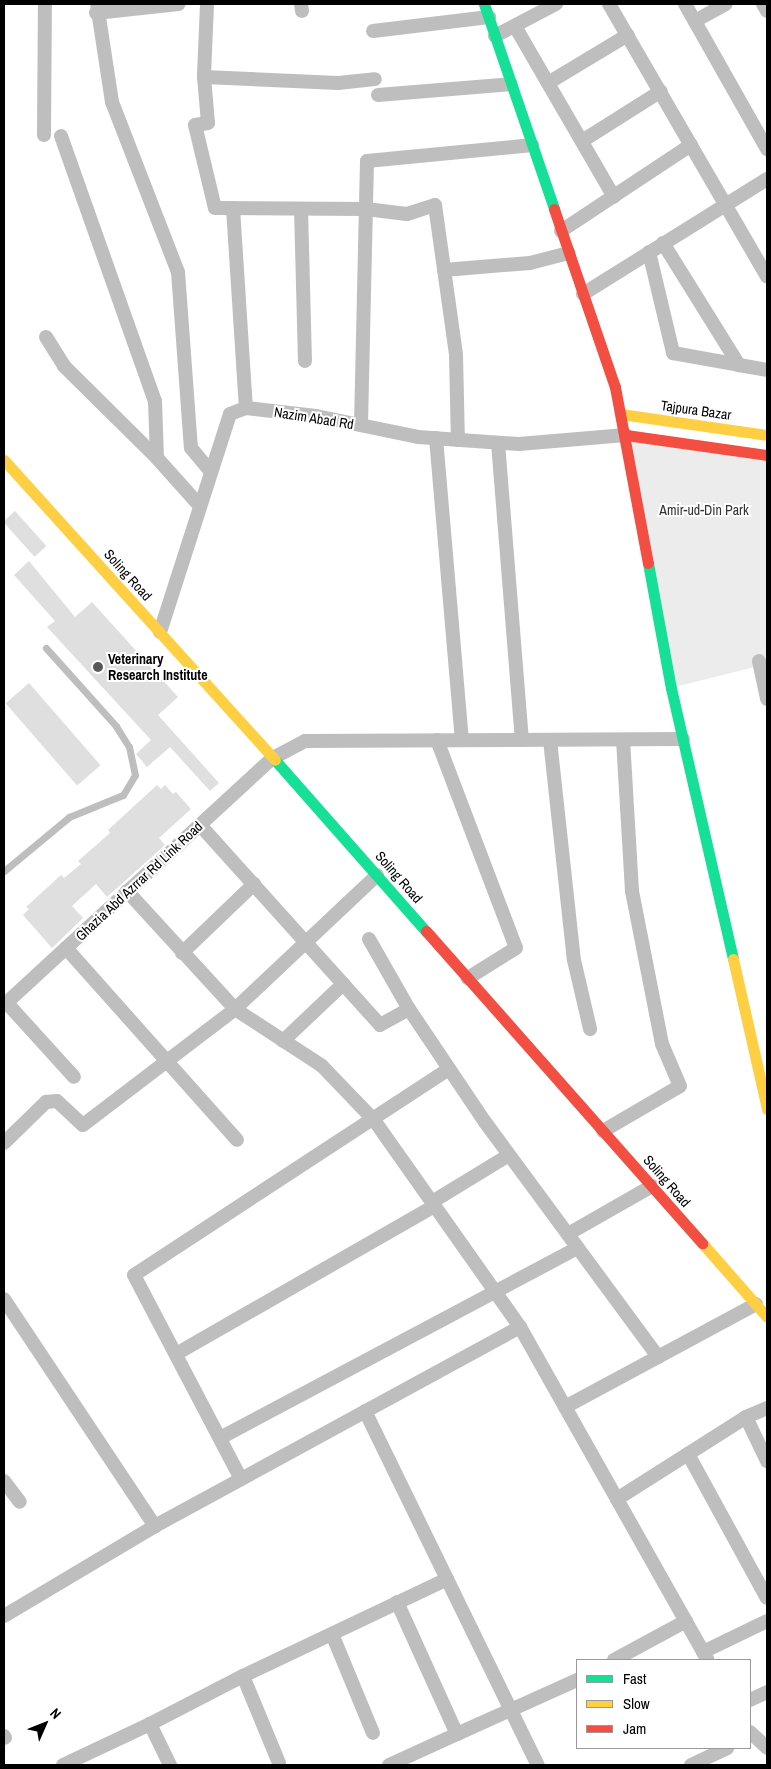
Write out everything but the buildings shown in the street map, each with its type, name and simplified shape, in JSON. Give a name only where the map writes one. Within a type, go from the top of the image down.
[{"type":"street","points":[[44,135],[45,4]]},
{"type":"street","points":[[179,4],[96,8],[112,102],[178,272],[191,448],[210,471]]},
{"type":"street","points":[[207,4],[204,77],[208,123],[195,125],[216,208],[366,209],[407,214],[435,205],[456,356],[458,440]]},
{"type":"street","points":[[484,4],[583,294],[621,414],[683,739],[767,1109]]},
{"type":"street","points":[[495,36],[516,28],[556,4]]},
{"type":"street","points":[[609,4],[765,269]]},
{"type":"street","points":[[685,4],[767,149]]},
{"type":"street","points":[[695,21],[726,4]]},
{"type":"street","points":[[763,4],[767,11]]},
{"type":"street","points":[[373,31],[489,18]]},
{"type":"street","points":[[516,28],[614,197]]},
{"type":"street","points":[[548,83],[628,35]]},
{"type":"street","points":[[204,77],[338,83],[375,80]]},
{"type":"street","points":[[378,95],[512,84]]},
{"type":"street","points":[[582,141],[660,91]]},
{"type":"street","points":[[61,136],[155,401],[157,458]]},
{"type":"street","points":[[361,425],[367,161],[532,145]]},
{"type":"street","points":[[561,231],[692,145]]},
{"type":"street","points":[[583,294],[767,179]]},
{"type":"street","points":[[160,632],[199,504],[230,414],[246,408],[233,208]]},
{"type":"street","points":[[301,209],[305,361]]},
{"type":"street","points":[[663,243],[739,366]]},
{"type":"street","points":[[649,252],[673,353],[767,370]]},
{"type":"street","points":[[444,270],[530,263],[569,253]]},
{"type":"street","points":[[46,337],[64,366],[157,458],[199,504]]},
{"type":"street","name":"Nazim Abad Rd","points":[[246,408],[458,440],[498,442],[626,435]]},
{"type":"street","name":"Tajpura Bazar","points":[[621,414],[767,436]]},
{"type":"street","points":[[626,435],[767,455]]},
{"type":"street","points":[[436,438],[462,740]]},
{"type":"street","points":[[498,442],[522,740]]},
{"type":"street","name":"Soling Road","points":[[4,460],[273,758],[767,1318]]},
{"type":"street","points":[[759,661],[767,699]]},
{"type":"street","name":"Ghazia Abd Azrrar Rd Link Road","points":[[5,1003],[273,758],[305,741],[683,739]]},
{"type":"street","points":[[437,740],[516,948],[468,978]]},
{"type":"street","points":[[550,740],[574,960],[590,1029]]},
{"type":"street","points":[[603,1131],[680,1086],[662,1044],[632,891],[623,740]]},
{"type":"street","points":[[200,825],[380,1025],[409,1009]]},
{"type":"street","points":[[4,1143],[46,1102],[57,1100],[83,1125],[235,1009],[376,875]]},
{"type":"street","points":[[182,953],[254,884]]},
{"type":"street","points":[[128,891],[182,953],[235,1009],[322,1066],[374,1120],[520,1327],[706,1656],[767,1621]]},
{"type":"street","points":[[369,939],[409,1009],[449,1069],[509,1155],[658,1357]]},
{"type":"street","points":[[66,948],[168,1060],[237,1140]]},
{"type":"street","points":[[284,1041],[344,984]]},
{"type":"street","points":[[5,1003],[74,1077]]},
{"type":"street","points":[[241,1479],[134,1277],[136,1272],[374,1120],[449,1069]]},
{"type":"street","points":[[176,1354],[433,1204],[509,1155]]},
{"type":"street","points":[[568,1234],[652,1186]]},
{"type":"street","points":[[220,1438],[578,1248]]},
{"type":"street","points":[[4,1299],[9,1319],[155,1526]]},
{"type":"street","points":[[565,1407],[756,1304]]},
{"type":"street","points":[[4,1616],[155,1526],[520,1327]]},
{"type":"street","points":[[617,1499],[746,1418],[767,1408]]},
{"type":"street","points":[[365,1411],[512,1711],[535,1764]]},
{"type":"street","points":[[746,1418],[767,1460]]},
{"type":"street","points":[[688,1454],[767,1598]]},
{"type":"street","points":[[4,1481],[20,1502]]},
{"type":"street","points":[[63,1765],[447,1578]]},
{"type":"street","points":[[397,1602],[457,1734]]},
{"type":"street","points":[[616,1659],[686,1621]]},
{"type":"street","points":[[332,1634],[373,1733]]},
{"type":"street","points":[[243,1676],[279,1764]]},
{"type":"street","points":[[389,1765],[576,1680]]},
{"type":"street","points":[[751,1700],[767,1692]]},
{"type":"street","points":[[150,1724],[170,1765]]},
{"type":"street","points":[[751,1735],[767,1748]]},
{"type":"street","points":[[691,1765],[725,1749]]},
{"type":"lane","points":[[4,871],[69,817],[123,795],[135,775],[129,747],[116,726],[46,648]]},
{"type":"green space","name":"Amir-ud-Din Park","points":[[626,435],[767,455],[767,664],[671,688]]},
{"type":"traffic: fast","points":[[484,4],[554,209]]},
{"type":"traffic: fast","points":[[648,563],[671,688],[733,959]]},
{"type":"traffic: fast","points":[[275,760],[426,931]]},
{"type":"traffic: slow","points":[[621,414],[767,435]]},
{"type":"traffic: slow","points":[[4,460],[275,760]]},
{"type":"traffic: slow","points":[[733,959],[767,1109]]},
{"type":"traffic: slow","points":[[702,1243],[767,1317]]},
{"type":"traffic: jam","points":[[554,209],[615,387],[648,563]]},
{"type":"traffic: jam","points":[[626,435],[767,455]]},
{"type":"traffic: jam","points":[[426,931],[702,1243]]},
{"type":"place","name":"Veterinary Research Institute","points":[[98,667]]}]
